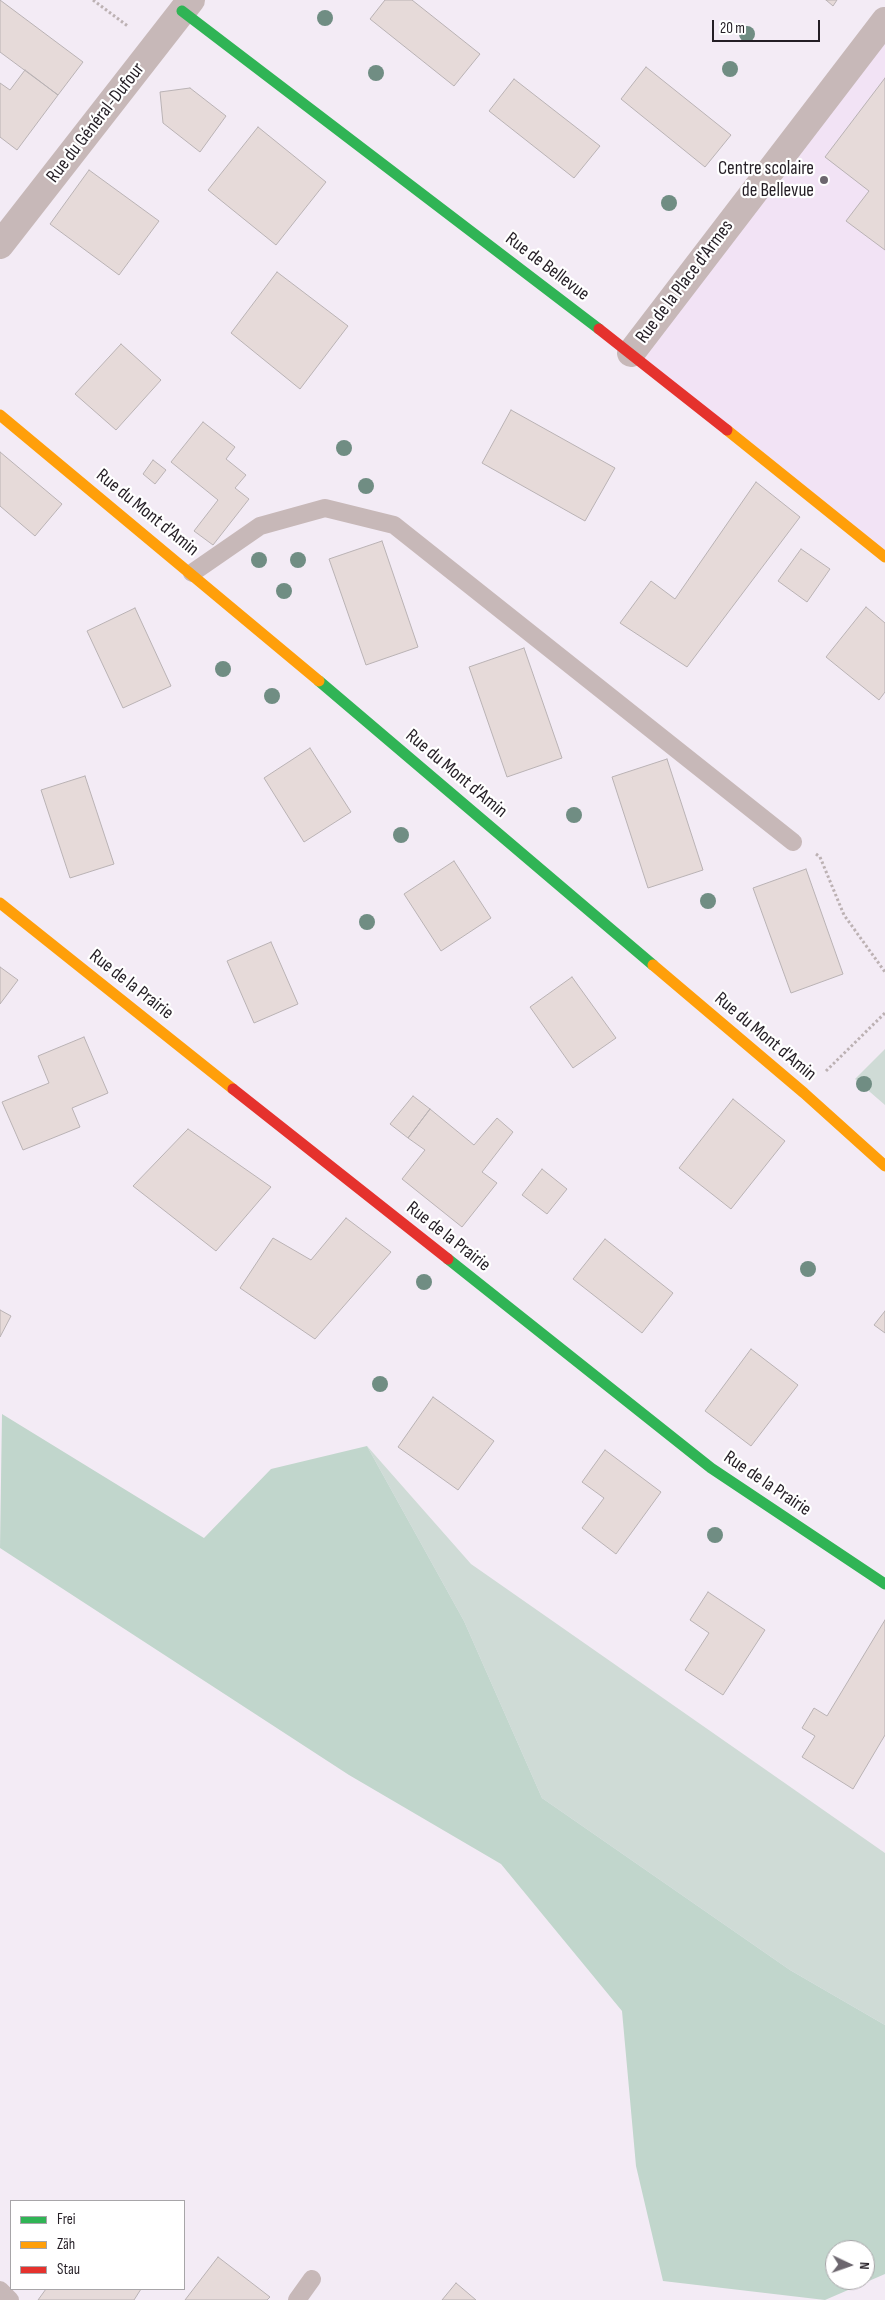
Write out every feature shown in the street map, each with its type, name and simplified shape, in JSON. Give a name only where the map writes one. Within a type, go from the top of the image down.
[{"type":"street","name":"Rue du Général-Dufour","points":[[5,229],[187,6]]},
{"type":"street","name":"Rue de Bellevue","points":[[187,6],[631,353],[885,557]]},
{"type":"street","name":"Rue de la Place d'Armes","points":[[631,353],[885,22]]},
{"type":"street","name":"Rue du Mont d'Amin","points":[[0,415],[192,573],[804,1093],[885,1166]]},
{"type":"street","name":"Rue de la Prairie","points":[[0,903],[711,1468],[885,1584]]},
{"type":"lane","points":[[192,573],[260,526],[325,508],[394,525],[793,842]]},
{"type":"lane","points":[[297,2300],[312,2279]]},
{"type":"lane","points":[[0,2290],[10,2300]]},
{"type":"path","points":[[93,0],[133,30]]},
{"type":"path","points":[[793,842],[820,857],[844,915],[885,972]]},
{"type":"path","points":[[822,1075],[885,1014]]},
{"type":"shaded area","name":"Centre scolaire de Bellevue","points":[[885,21],[885,557],[631,353]]},
{"type":"shaded area","points":[[885,1049],[885,1105],[855,1079]]},
{"type":"shaded area","points":[[367,1446],[471,1564],[885,1853],[885,2025],[790,1970],[542,1798],[464,1621]]},
{"type":"green space","points":[[2,1414],[204,1538],[271,1469],[367,1446],[464,1621],[542,1798],[790,1970],[885,2025],[885,2274],[875,2278],[875,2240],[825,2240],[825,2290],[848,2290],[825,2300],[663,2281],[636,2166],[622,2011],[501,1864],[349,1775],[0,1548]]},
{"type":"building","points":[[0,0],[83,62],[58,95],[0,52]]},
{"type":"building","points":[[385,0],[412,0],[480,54],[454,86],[370,19]]},
{"type":"building","points":[[826,0],[837,0],[833,6]]},
{"type":"building","points":[[646,67],[731,135],[705,167],[621,99]]},
{"type":"building","points":[[25,70],[58,95],[17,150],[0,137],[0,83],[10,90]]},
{"type":"building","points":[[885,78],[885,250],[846,221],[869,191],[825,157]]},
{"type":"building","points":[[514,79],[600,146],[574,178],[489,111]]},
{"type":"building","points":[[190,88],[226,116],[200,152],[163,123],[160,92]]},
{"type":"building","points":[[258,127],[326,182],[276,245],[208,190]]},
{"type":"building","points":[[89,170],[159,221],[119,275],[50,224]]},
{"type":"building","points":[[277,272],[348,326],[300,389],[231,333]]},
{"type":"building","points":[[121,344],[161,380],[116,430],[75,394]]},
{"type":"building","points":[[511,410],[615,468],[585,521],[482,463]]},
{"type":"building","points":[[203,422],[235,447],[226,459],[246,475],[235,488],[249,499],[213,545],[194,531],[218,500],[171,462]]},
{"type":"building","points":[[0,452],[62,504],[35,536],[0,506]]},
{"type":"building","points":[[153,460],[166,470],[155,484],[143,474]]},
{"type":"building","points":[[756,482],[800,517],[687,667],[620,623],[651,581],[675,599]]},
{"type":"building","points":[[382,541],[418,647],[366,665],[329,559]]},
{"type":"building","points":[[801,549],[830,569],[807,602],[778,581]]},
{"type":"building","points":[[866,607],[885,623],[885,692],[879,700],[826,657]]},
{"type":"building","points":[[135,608],[171,686],[123,708],[87,631]]},
{"type":"building","points":[[524,648],[562,758],[507,777],[469,667]]},
{"type":"building","points":[[310,748],[351,812],[304,842],[264,778]]},
{"type":"building","points":[[667,759],[703,870],[648,888],[612,777]]},
{"type":"building","points":[[85,776],[114,864],[70,878],[41,790]]},
{"type":"building","points":[[454,861],[491,918],[441,951],[404,894]]},
{"type":"building","points":[[806,869],[843,974],[791,993],[753,888]]},
{"type":"building","points":[[271,942],[298,1004],[254,1023],[227,961]]},
{"type":"building","points":[[0,967],[18,980],[0,1004]]},
{"type":"building","points":[[572,977],[616,1038],[573,1068],[530,1007]]},
{"type":"building","points":[[84,1037],[108,1093],[72,1108],[80,1127],[23,1150],[2,1102],[49,1083],[38,1056]]},
{"type":"building","points":[[413,1096],[430,1109],[408,1138],[390,1124]]},
{"type":"building","points":[[733,1099],[785,1141],[731,1209],[679,1168]]},
{"type":"building","points":[[430,1109],[474,1145],[497,1118],[513,1132],[482,1172],[497,1183],[462,1227],[402,1179],[425,1150],[408,1138]]},
{"type":"building","points":[[188,1129],[271,1187],[216,1251],[133,1186]]},
{"type":"building","points":[[542,1169],[567,1189],[547,1214],[522,1195]]},
{"type":"building","points":[[346,1218],[391,1252],[315,1339],[240,1288],[273,1238],[311,1260]]},
{"type":"building","points":[[605,1239],[673,1293],[642,1333],[573,1279]]},
{"type":"building","points":[[0,1310],[11,1316],[0,1337]]},
{"type":"building","points":[[885,1311],[885,1333],[874,1325]]},
{"type":"building","points":[[751,1349],[798,1385],[751,1446],[705,1411]]},
{"type":"building","points":[[433,1397],[494,1441],[458,1490],[398,1447]]},
{"type":"building","points":[[605,1450],[661,1492],[616,1554],[582,1528],[604,1498],[582,1482]]},
{"type":"building","points":[[708,1592],[765,1630],[723,1695],[685,1670],[709,1633],[690,1620]]},
{"type":"building","points":[[885,1620],[885,1735],[853,1789],[802,1757],[815,1736],[802,1728],[814,1708],[827,1716]]},
{"type":"building","points":[[218,2257],[270,2297],[267,2300],[185,2300]]},
{"type":"building","points":[[456,2283],[476,2300],[442,2300]]},
{"type":"building","points":[[45,2290],[140,2290],[134,2300],[38,2300]]},
{"type":"traffic: fast","points":[[182,11],[599,329]]},
{"type":"traffic: fast","points":[[319,681],[653,965]]},
{"type":"traffic: fast","points":[[448,1259],[711,1468],[885,1584]]},
{"type":"traffic: slow","points":[[0,415],[319,681]]},
{"type":"traffic: slow","points":[[727,430],[885,557]]},
{"type":"traffic: slow","points":[[0,903],[233,1089]]},
{"type":"traffic: slow","points":[[653,965],[804,1093],[885,1166]]},
{"type":"traffic: jam","points":[[599,329],[727,430]]},
{"type":"traffic: jam","points":[[233,1089],[448,1259]]},
{"type":"place","name":"Centre scolaire de Bellevue","points":[[824,180]]}]
